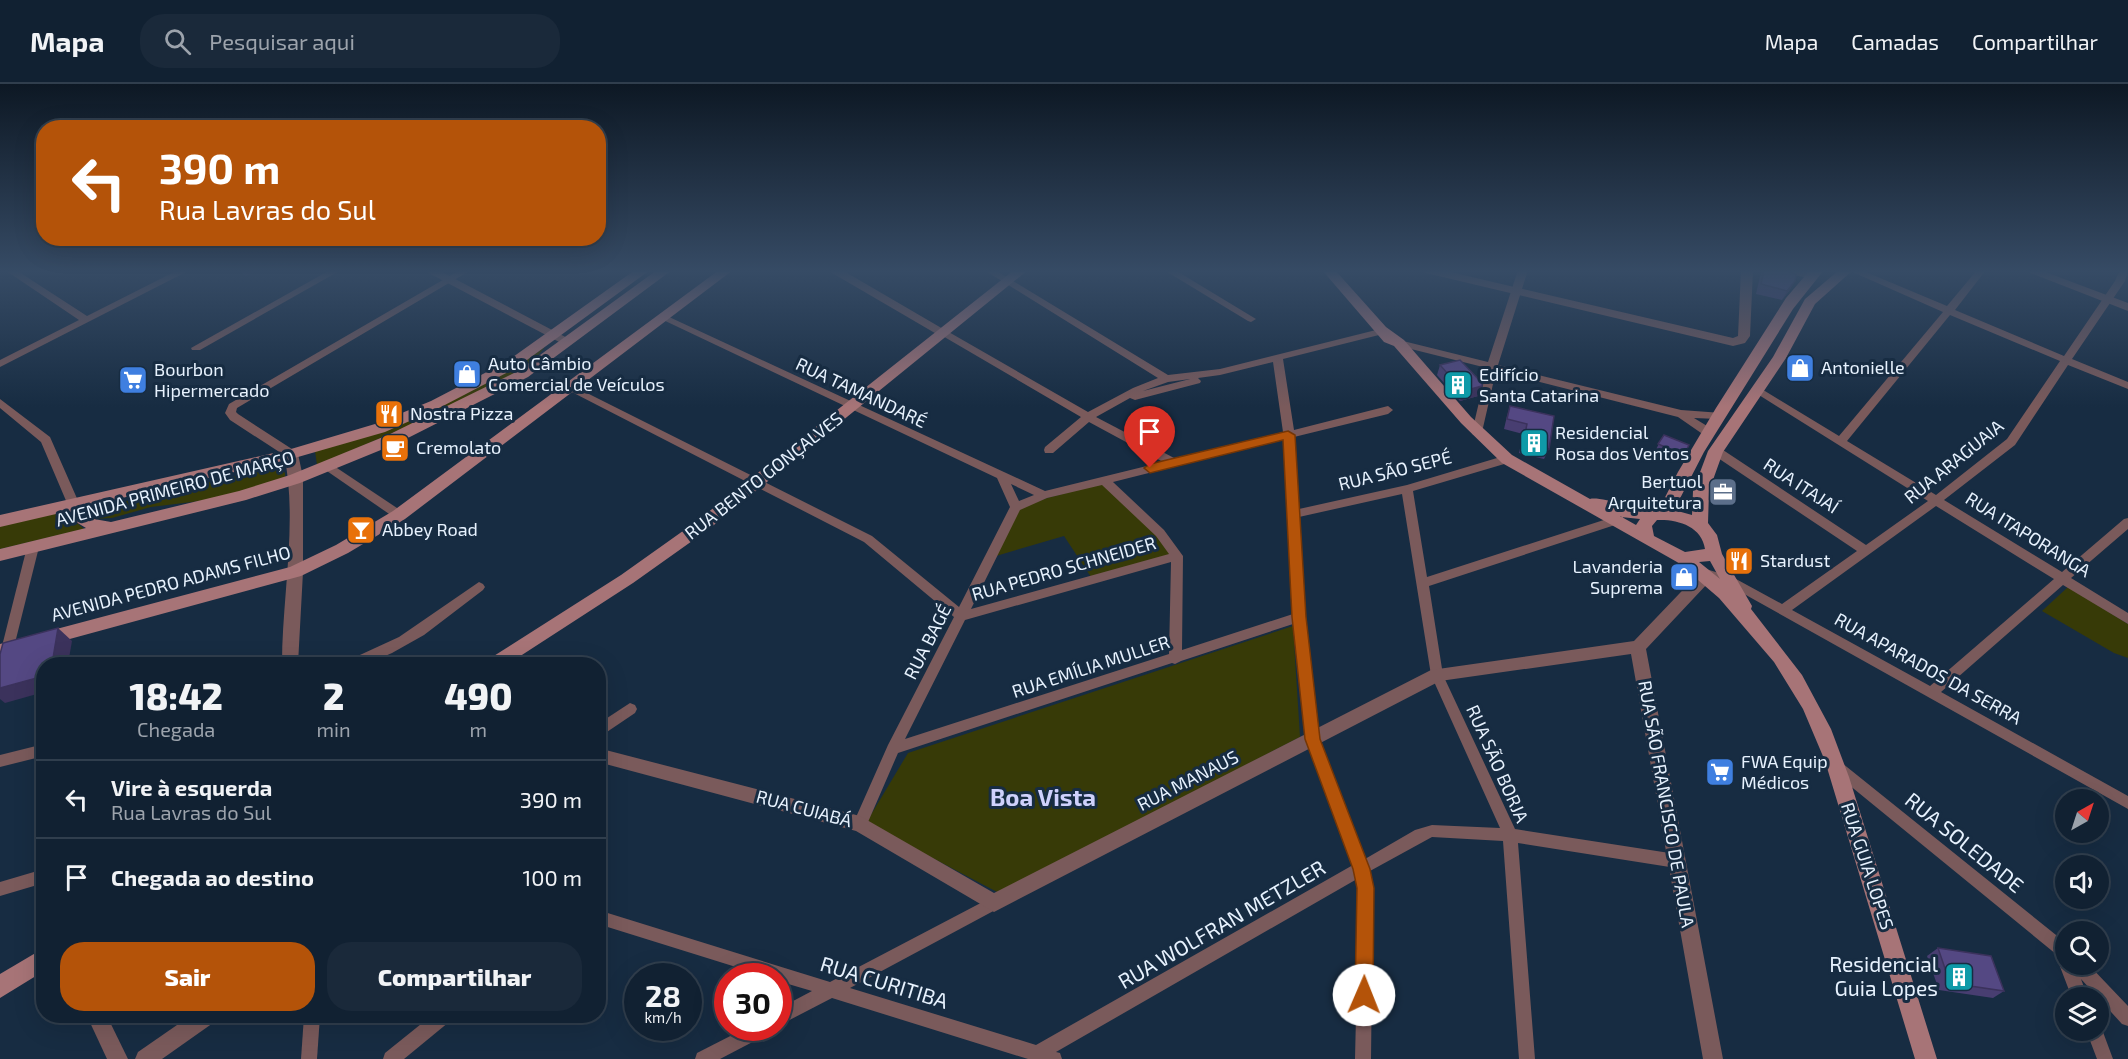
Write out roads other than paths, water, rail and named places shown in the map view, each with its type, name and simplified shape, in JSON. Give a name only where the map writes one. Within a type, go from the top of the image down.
[{"type":"main road","name":"AVENIDA PRIMEIRO DE MARÇO","points":[[0,555],[176,512],[296,479],[328,466],[393,439],[523,374],[588,316]]},
{"type":"main road","name":"AVENIDA PRIMEIRO DE MARÇO","points":[[0,521],[291,454],[380,428],[436,404],[511,365],[561,338],[596,316]]},
{"type":"main road","name":"AVENIDA PEDRO ADAMS FILHO","points":[[4,650],[295,572],[342,549],[399,515],[667,316]]},
{"type":"main road","name":"RUA BENTO GONÇALVES","points":[[506,657],[666,552],[758,483],[966,316]]},
{"type":"main road","points":[[1370,316],[1403,356],[1418,367]]},
{"type":"main road","points":[[1647,540],[1644,525],[1658,515],[1718,415],[1782,316]]},
{"type":"main road","points":[[1384,331],[1399,343],[1477,432],[1507,459],[1566,495],[1621,511],[1688,518],[1700,524],[1701,491],[1716,451],[1779,358],[1803,316]]},
{"type":"main road","name":"RUA GUIA LOPES","points":[[1566,495],[1683,558],[1706,575],[1769,642],[1806,696],[1836,766],[1926,1059]]},
{"type":"main road","points":[[73,503],[84,522],[95,526],[176,512]]},
{"type":"main road","name":"RUA GUIA LOPES","points":[[1700,524],[1710,535],[1714,554],[1732,582],[1751,621]]},
{"type":"main road","points":[[1683,558],[1714,554]]},
{"type":"main road","points":[[0,987],[36,962]]},
{"type":"street","points":[[79,316],[86,320]]},
{"type":"street","points":[[0,364],[95,316]]},
{"type":"street","points":[[196,348],[255,316]]},
{"type":"street","points":[[290,657],[295,572],[296,479],[291,454],[230,413],[233,406],[388,316]]},
{"type":"street","points":[[518,316],[561,338]]},
{"type":"street","points":[[913,316],[1088,417],[1173,462]]},
{"type":"street","points":[[1063,316],[1166,379]]},
{"type":"street","points":[[1245,316],[1251,319]]},
{"type":"street","points":[[1477,432],[1492,367],[1509,316]]},
{"type":"street","points":[[1620,316],[1737,341],[1744,336],[1745,316]]},
{"type":"street","points":[[1841,441],[1945,316]]},
{"type":"street","points":[[1963,316],[2128,386]]},
{"type":"street","name":"RUA ARAGUAIA","points":[[1783,610],[1937,500],[2011,442],[2097,316]]},
{"type":"street","name":"RUA TAMANDARÉ","points":[[664,318],[1044,495]]},
{"type":"street","points":[[1049,450],[1088,417],[1137,390],[1166,379],[1220,372],[1384,331]]},
{"type":"street","points":[[1399,343],[1681,414],[1718,415]]},
{"type":"street","points":[[1278,359],[1288,435],[1299,617],[1312,739],[1362,869],[1366,888],[1363,1059]]},
{"type":"street","points":[[1122,400],[1176,387],[1220,372]]},
{"type":"street","points":[[569,388],[868,539],[961,616]]},
{"type":"street","name":"RUA ITAPORANGA","points":[[1756,390],[2128,619]]},
{"type":"street","points":[[0,402],[46,440],[73,503]]},
{"type":"street","points":[[1002,477],[1016,507],[1044,495],[1388,410]]},
{"type":"street","points":[[1681,414],[1708,432]]},
{"type":"street","name":"RUA ITAJAÍ","points":[[1716,451],[1865,550]]},
{"type":"street","name":"RUA SÃO SEPÉ","points":[[1292,515],[1407,489],[1507,459]]},
{"type":"street","points":[[328,466],[399,515]]},
{"type":"street","points":[[1105,480],[1160,533],[1177,556],[1175,659]]},
{"type":"street","name":"RUA SÃO BORJA","points":[[1407,489],[1437,675],[1510,836],[1527,1059]]},
{"type":"street","name":"RUA BAGÉ","points":[[860,824],[893,749],[1016,507]]},
{"type":"street","points":[[1422,583],[1614,521]]},
{"type":"street","points":[[1931,693],[2128,522]]},
{"type":"street","points":[[0,679],[4,650],[33,547]]},
{"type":"street","name":"RUA PEDRO SCHNEIDER","points":[[961,616],[1177,556]]},
{"type":"street","points":[[1638,647],[1706,575]]},
{"type":"street","name":"RUA APARADOS DA SERRA","points":[[1706,575],[1732,582],[2128,803]]},
{"type":"street","points":[[370,657],[401,643],[427,627],[479,587]]},
{"type":"street","name":"RUA EMÍLIA MULLER","points":[[893,749],[1299,617]]},
{"type":"street","name":"RUA MANAUS","points":[[792,1011],[994,903],[1437,675],[1638,647]]},
{"type":"street","name":"RUA SÃO FRANCISCO DE PAULA","points":[[1638,647],[1713,1059]]},
{"type":"street","points":[[606,726],[630,709]]},
{"type":"street","points":[[0,761],[36,752]]},
{"type":"street","name":"RUA CUIABÁ","points":[[606,757],[860,824],[994,903]]},
{"type":"street","name":"RUA SOLEDADE","points":[[1836,766],[2055,943]]},
{"type":"street","name":"RUA WOLFRAN METZLER","points":[[1046,1056],[1420,835],[1432,831],[1510,836],[1676,861]]},
{"type":"street","points":[[0,889],[36,878]]},
{"type":"street","name":"RUA CURITIBA","points":[[606,920],[1046,1056]]},
{"type":"street","points":[[2087,975],[2128,1018]]},
{"type":"street","points":[[100,1023],[118,1059]]},
{"type":"street","points":[[145,1059],[196,1023]]},
{"type":"street","points":[[309,1059],[312,1023]]},
{"type":"street","points":[[395,1058],[435,1023]]},
{"type":"street","points":[[703,1059],[737,1041]]},
{"type":"street","points":[[2098,1041],[2105,1059]]},
{"type":"place","name":"Antonielle","points":[[1800,368]]},
{"type":"place","name":"Auto Câmbio Comercial de Veículos","points":[[467,374]]},
{"type":"place","name":"Bourbon Hipermercado","points":[[133,380]]},
{"type":"place","name":"Edifício Santa Catarina","points":[[1458,385]]},
{"type":"place","name":"Nostra Pizza","points":[[389,414]]},
{"type":"place","name":"Residencial Rosa dos Ventos","points":[[1534,443]]},
{"type":"place","name":"Cremolato","points":[[395,448]]},
{"type":"place","name":"Bertuol Arquitetura","points":[[1723,492]]},
{"type":"place","name":"Abbey Road","points":[[361,530]]},
{"type":"place","name":"Stardust","points":[[1739,561]]},
{"type":"place","name":"Lavanderia Suprema","points":[[1684,577]]},
{"type":"place","name":"FWA Equip Médicos","points":[[1720,772]]},
{"type":"place","name":"Residencial Guia Lopes","points":[[1959,977]]},
{"type":"district","name":"Boa Vista","points":[[1043,798]]}]
